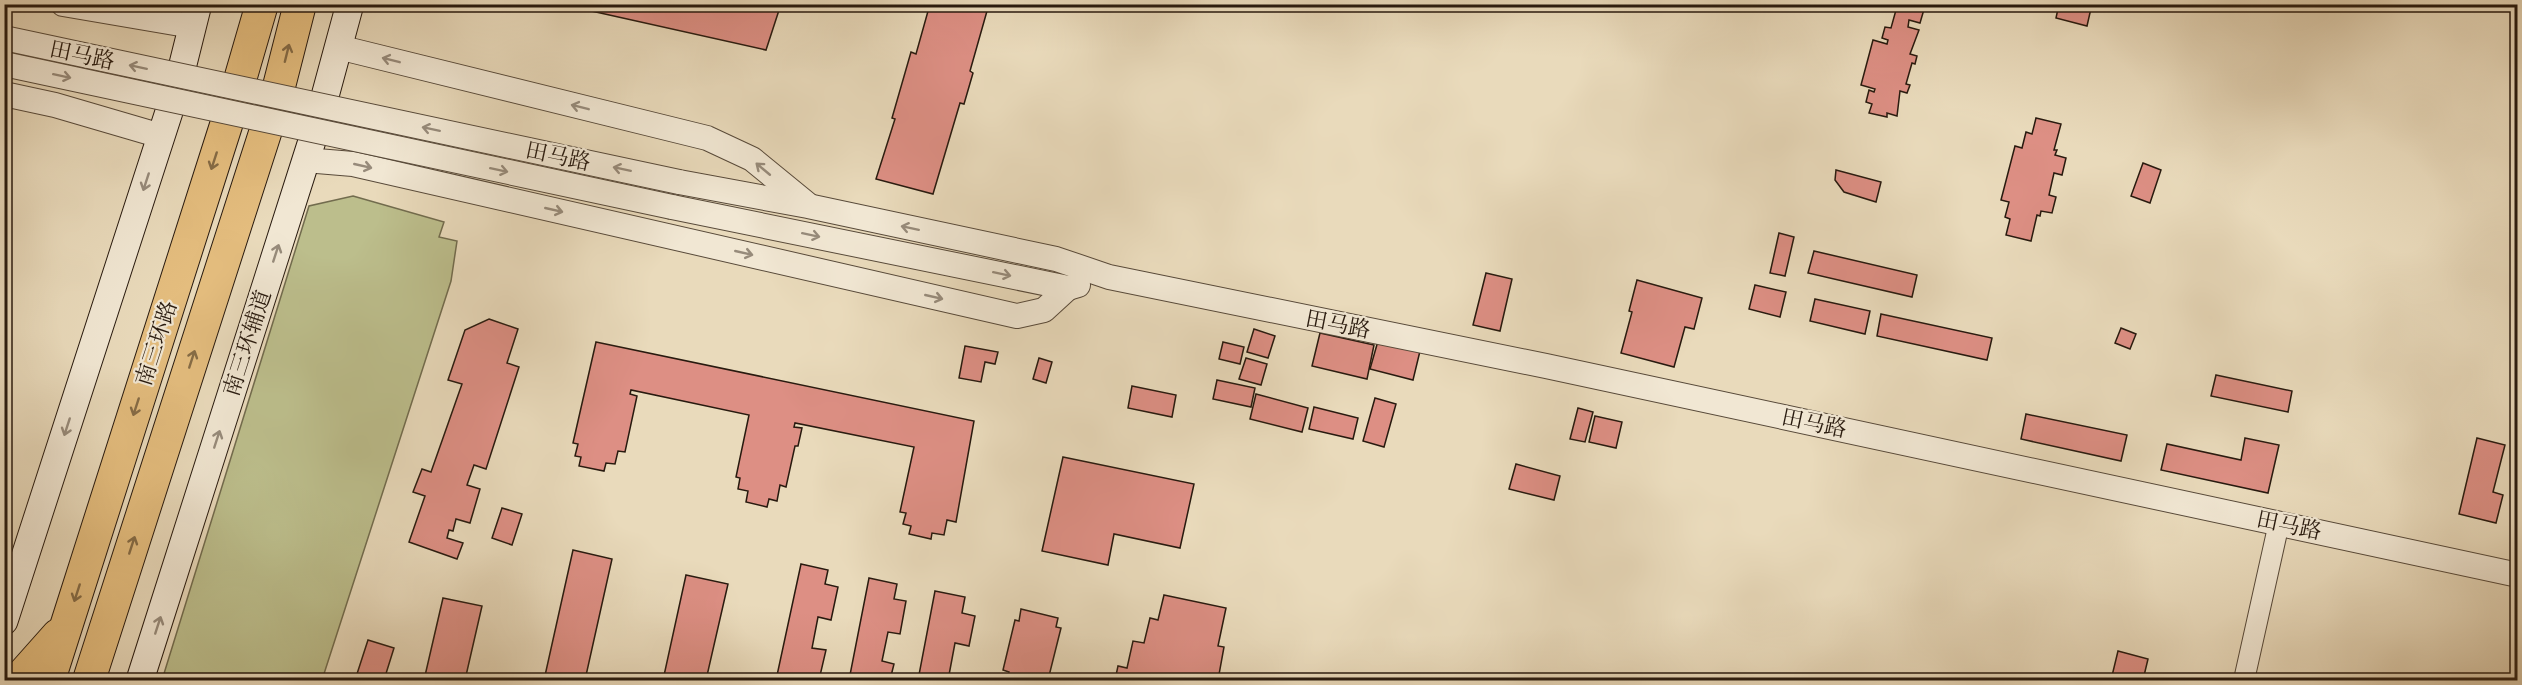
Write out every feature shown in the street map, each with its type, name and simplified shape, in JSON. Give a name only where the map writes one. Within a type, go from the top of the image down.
[{"type":"highway","name":"南三环路","points":[[49,681],[262,4]]},
{"type":"highway","name":"南三环路","points":[[89,681],[275,102],[300,4]]},
{"type":"highway","points":[[18,681],[66,626]]},
{"type":"main road","name":"南三环辅道","points":[[140,681],[305,160],[350,4]]},
{"type":"main road","points":[[4,621],[161,136],[195,15]]},
{"type":"street","points":[[63,4],[195,15]]},
{"type":"street","name":"田马路","points":[[4,38],[679,182],[808,206],[1056,259],[1109,278],[1546,366],[2517,575]]},
{"type":"street","points":[[338,47],[707,138],[752,159],[808,206]]},
{"type":"street","name":"田马路","points":[[4,64],[672,207],[1068,288],[1109,278]]},
{"type":"street","points":[[4,94],[55,105],[161,136]]},
{"type":"street","points":[[305,160],[353,164],[1017,316],[1044,310],[1068,288]]},
{"type":"street","points":[[2244,681],[2279,523]]},
{"type":"green space","points":[[353,196],[444,222],[439,237],[457,241],[451,281],[322,680],[162,680],[309,206]]},
{"type":"building","points":[[560,4],[742,6],[781,4],[766,50]]},
{"type":"building","points":[[930,4],[989,4],[970,71],[973,73],[964,104],[960,103],[933,194],[876,179],[895,119],[892,118],[911,52],[916,54]]},
{"type":"building","points":[[1891,4],[1925,6],[1920,23],[1909,20],[1908,27],[1919,30],[1910,54],[1917,56],[1915,64],[1912,63],[1906,84],[1910,85],[1907,93],[1900,91],[1897,116],[1887,113],[1887,117],[1869,113],[1872,104],[1866,102],[1869,90],[1874,92],[1875,89],[1861,85],[1873,40],[1887,44],[1888,40],[1882,38],[1885,27],[1891,28],[1896,10],[1890,8]]},
{"type":"building","points":[[2059,4],[2092,4],[2087,26],[2056,18]]},
{"type":"building","points":[[2036,118],[2061,124],[2054,150],[2057,150],[2055,155],[2066,158],[2062,175],[2054,173],[2049,195],[2056,197],[2052,213],[2041,211],[2040,216],[2037,215],[2031,241],[2006,235],[2010,219],[2005,217],[2009,202],[2001,200],[2015,146],[2022,148],[2026,132],[2032,134]]},
{"type":"building","points":[[2143,163],[2161,170],[2150,203],[2131,196]]},
{"type":"building","points":[[1836,170],[1881,182],[1876,202],[1844,192],[1835,180]]},
{"type":"building","points":[[1779,233],[1794,237],[1785,276],[1770,273]]},
{"type":"building","points":[[1814,251],[1917,275],[1912,297],[1808,273]]},
{"type":"building","points":[[1486,273],[1512,279],[1500,331],[1473,325]]},
{"type":"building","points":[[1637,280],[1702,298],[1694,329],[1685,327],[1674,367],[1621,353],[1632,312],[1629,311]]},
{"type":"building","points":[[1755,285],[1786,292],[1780,317],[1749,309]]},
{"type":"building","points":[[1815,299],[1870,311],[1865,334],[1810,321]]},
{"type":"building","points":[[1881,314],[1992,338],[1987,360],[1877,336]]},
{"type":"building","points":[[489,319],[518,329],[507,363],[519,367],[486,469],[474,465],[467,485],[480,489],[470,523],[456,519],[453,531],[449,530],[447,538],[463,543],[457,559],[409,542],[425,496],[413,492],[422,469],[431,472],[462,384],[448,380],[465,330]]},
{"type":"building","points":[[2121,328],[2136,334],[2130,349],[2115,343]]},
{"type":"building","points":[[1254,329],[1275,336],[1268,358],[1247,352]]},
{"type":"building","points":[[1320,333],[1374,345],[1367,379],[1312,366]]},
{"type":"building","points":[[1378,341],[1420,351],[1413,380],[1370,369]]},
{"type":"building","points":[[596,342],[974,421],[956,522],[947,520],[944,535],[932,533],[931,539],[909,534],[911,526],[903,524],[906,513],[900,512],[914,447],[795,423],[794,427],[802,428],[798,446],[795,446],[786,487],[780,485],[777,501],[769,499],[767,507],[746,502],[748,491],[738,489],[740,478],[736,477],[749,415],[631,390],[630,394],[637,396],[625,452],[618,451],[615,464],[606,463],[604,471],[579,466],[581,457],[575,456],[578,444],[573,443]]},
{"type":"building","points":[[1223,342],[1244,347],[1240,364],[1219,359]]},
{"type":"building","points":[[965,346],[998,352],[995,364],[985,362],[981,382],[959,378]]},
{"type":"building","points":[[1039,358],[1052,362],[1046,383],[1033,379]]},
{"type":"building","points":[[1246,358],[1267,364],[1261,385],[1239,379]]},
{"type":"building","points":[[2216,375],[2292,391],[2288,412],[2211,396]]},
{"type":"building","points":[[1217,380],[1255,388],[1251,407],[1213,399]]},
{"type":"building","points":[[1132,386],[1176,395],[1172,417],[1128,408]]},
{"type":"building","points":[[1256,394],[1308,408],[1302,432],[1250,419]]},
{"type":"building","points":[[1375,398],[1396,404],[1384,447],[1363,441]]},
{"type":"building","points":[[1314,407],[1358,418],[1353,439],[1309,429]]},
{"type":"building","points":[[1578,408],[1593,412],[1585,442],[1570,439]]},
{"type":"building","points":[[2026,414],[2127,435],[2121,461],[2021,439]]},
{"type":"building","points":[[1595,416],[1622,422],[1616,448],[1589,442]]},
{"type":"building","points":[[2245,438],[2279,445],[2268,493],[2161,470],[2167,444],[2241,460]]},
{"type":"building","points":[[2477,438],[2505,445],[2493,492],[2503,495],[2496,523],[2459,514]]},
{"type":"building","points":[[1063,457],[1194,484],[1180,548],[1114,534],[1108,565],[1042,551]]},
{"type":"building","points":[[1516,464],[1560,476],[1554,500],[1509,489]]},
{"type":"building","points":[[502,508],[522,514],[512,545],[492,538]]},
{"type":"building","points":[[573,550],[612,559],[585,680],[544,680]]},
{"type":"building","points":[[801,564],[828,570],[825,584],[838,587],[831,620],[818,617],[812,648],[826,650],[819,680],[776,680]]},
{"type":"building","points":[[686,575],[728,584],[706,680],[663,680]]},
{"type":"building","points":[[869,578],[897,584],[894,599],[906,601],[900,634],[888,632],[882,661],[894,664],[890,680],[849,680]]},
{"type":"building","points":[[935,591],[965,597],[962,613],[975,616],[969,646],[955,643],[949,675],[962,677],[961,680],[918,680]]},
{"type":"building","points":[[1164,595],[1226,608],[1218,646],[1224,647],[1218,680],[1115,680],[1118,666],[1127,668],[1133,641],[1144,643],[1150,618],[1158,620]]},
{"type":"building","points":[[443,598],[482,606],[465,680],[424,680]]},
{"type":"building","points":[[1021,609],[1058,618],[1056,627],[1061,628],[1048,680],[1007,680],[1009,672],[1003,670],[1015,620],[1019,621]]},
{"type":"building","points":[[368,640],[394,648],[384,680],[355,680]]},
{"type":"building","points":[[2118,651],[2148,659],[2143,680],[2111,680]]}]
